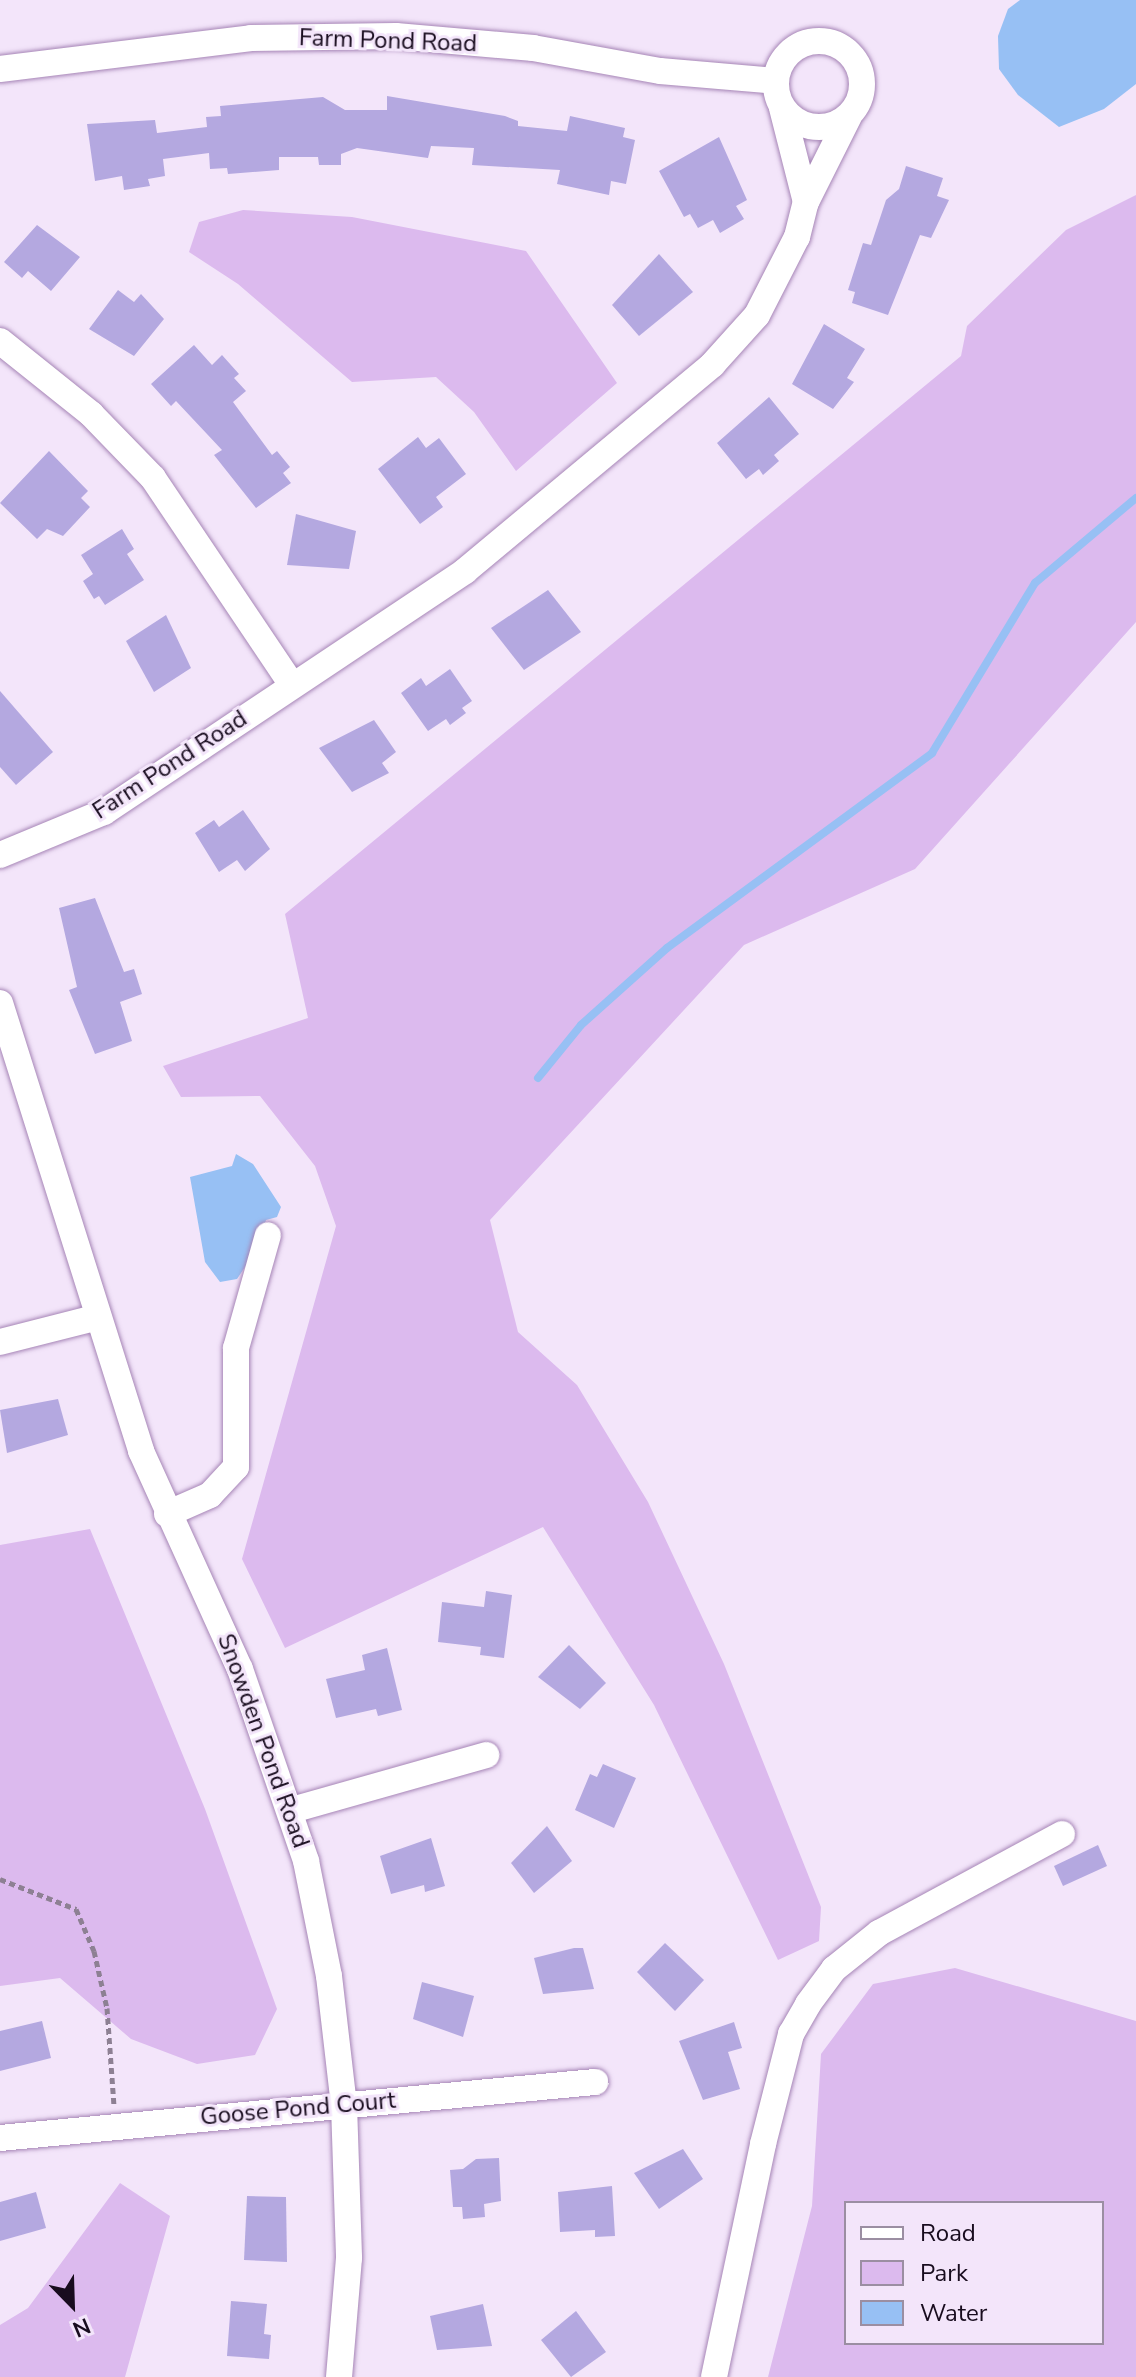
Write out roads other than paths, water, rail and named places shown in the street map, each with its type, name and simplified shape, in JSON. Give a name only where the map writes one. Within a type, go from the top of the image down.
[{"type":"street","name":"Farm Pond Road","points":[[0,69],[251,38],[396,36],[533,48],[778,93],[807,126],[822,128],[849,116]]},
{"type":"street","name":"Farm Pond Road","points":[[0,855],[104,812],[465,571],[712,365],[757,315],[797,237],[806,202],[862,91],[862,76],[843,48],[824,41],[796,47],[780,66],[778,93],[796,147],[806,202]]},
{"type":"street","points":[[0,341],[91,414],[153,478],[292,685]]},
{"type":"street","name":"Snowden Pond Road","points":[[0,1003],[95,1318],[167,1514],[240,1669],[292,1810],[324,1948],[344,2105],[349,2258],[339,2377]]},
{"type":"street","points":[[167,1514],[210,1495],[236,1467],[236,1348],[268,1235]]},
{"type":"street","points":[[0,1342],[95,1318]]},
{"type":"street","points":[[292,1810],[486,1755]]},
{"type":"street","points":[[714,2377],[763,2144],[791,2034],[808,2004],[834,1969],[879,1933],[1062,1834]]},
{"type":"street","name":"Goose Pond Court","points":[[0,2138],[595,2082]]},
{"type":"water","points":[[1020,0],[1136,0],[1136,84],[1104,109],[1059,127],[1018,95],[999,69],[998,36],[1008,9]]},
{"type":"water","points":[[236,1154],[253,1164],[281,1207],[277,1217],[266,1220],[255,1252],[237,1279],[220,1282],[205,1262],[190,1177],[232,1166]]},
{"type":"waterway","points":[[538,1078],[581,1025],[667,948],[932,753],[1035,583],[1136,498]]}]
